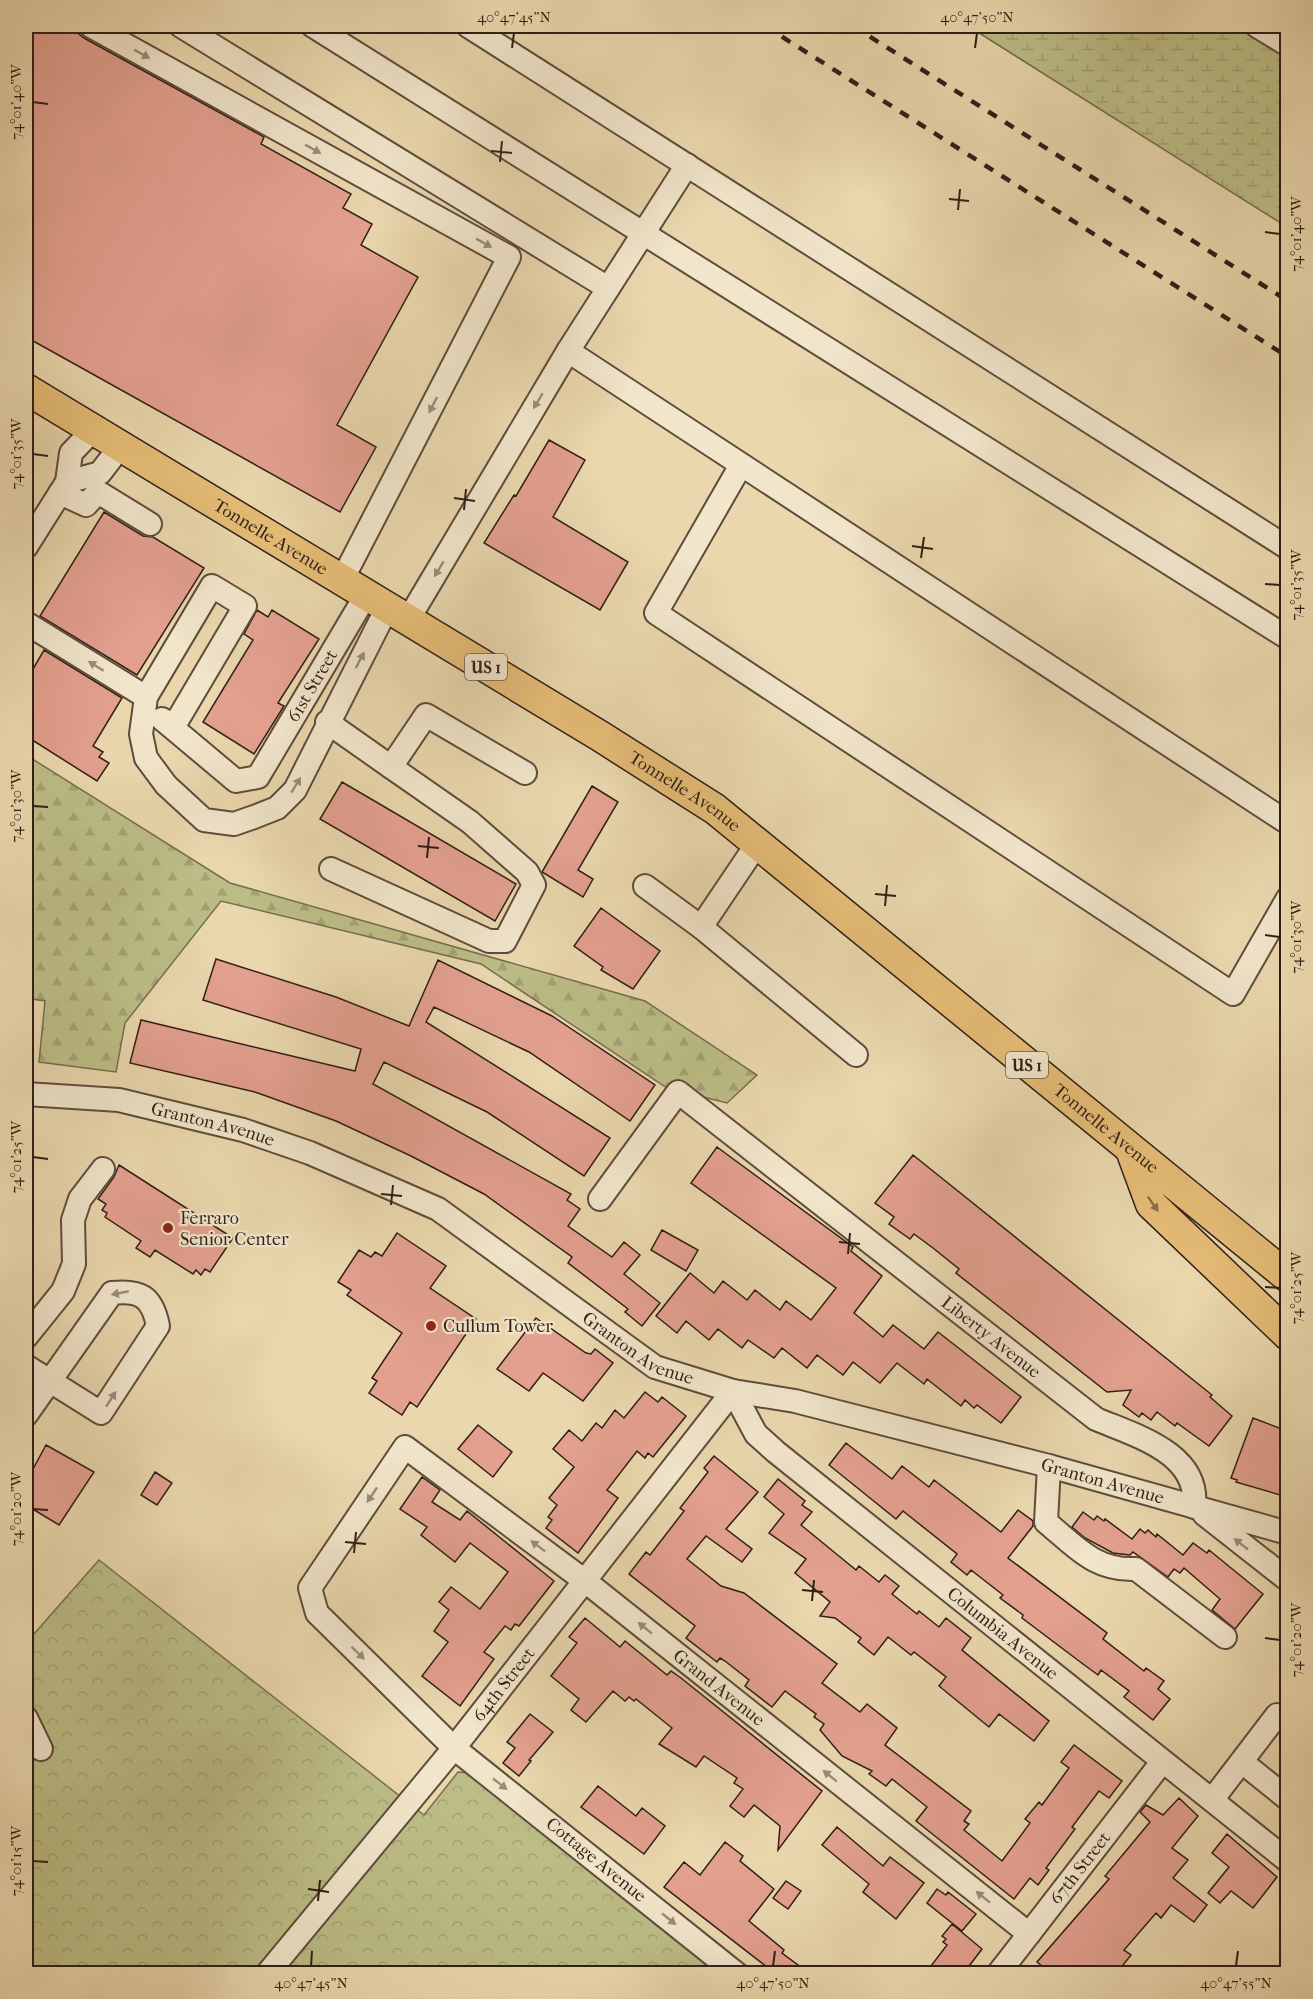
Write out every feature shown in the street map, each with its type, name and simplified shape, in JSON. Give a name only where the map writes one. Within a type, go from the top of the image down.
[{"type":"main road","name":"Tonnelle Avenue","points":[[26,389],[705,803],[1131,1150],[1286,1271]]},
{"type":"main road","points":[[1131,1150],[1151,1204],[1287,1335]]},
{"type":"street","points":[[91,26],[509,257],[330,717],[295,790],[277,808],[234,824],[204,820],[166,785],[146,758],[141,734],[145,702],[212,585],[245,606],[174,726]]},
{"type":"street","points":[[181,26],[608,288]]},
{"type":"street","points":[[313,26],[1287,638]]},
{"type":"street","points":[[468,26],[1287,548]]},
{"type":"street","points":[[1257,26],[1287,45]]},
{"type":"street","points":[[376,601],[568,351],[687,165]]},
{"type":"street","points":[[568,351],[1287,823]]},
{"type":"street","points":[[26,547],[63,488],[71,453],[93,430]]},
{"type":"street","points":[[63,488],[100,473],[120,447]]},
{"type":"street","points":[[741,465],[656,614],[1233,994],[1287,898]]},
{"type":"street","points":[[63,488],[86,506],[98,492],[150,524]]},
{"type":"street","name":"61st Street","points":[[250,779],[306,695],[376,601]]},
{"type":"street","points":[[26,623],[145,702],[230,777],[250,779],[251,818]]},
{"type":"street","points":[[306,695],[391,767],[470,822],[527,872],[534,885],[505,941],[489,941],[331,869]]},
{"type":"street","points":[[391,767],[426,715],[525,773]]},
{"type":"street","points":[[701,927],[757,844]]},
{"type":"street","points":[[645,886],[701,927],[856,1055]]},
{"type":"street","name":"Liberty Avenue","points":[[600,1199],[678,1092],[1096,1419],[1174,1455],[1195,1488],[1194,1507]]},
{"type":"street","name":"Granton Avenue","points":[[26,1094],[119,1100],[243,1131],[310,1153],[438,1209],[655,1367],[734,1391],[807,1404],[1049,1466],[1287,1533]]},
{"type":"street","points":[[26,1337],[63,1291],[74,1264],[73,1220],[80,1198],[103,1169]]},
{"type":"street","points":[[26,1366],[49,1380],[101,1413],[158,1326],[156,1315],[147,1300],[133,1291],[112,1293],[49,1380],[26,1415]]},
{"type":"street","name":"64th Street","points":[[267,1974],[454,1748],[734,1391]]},
{"type":"street","name":"Columbia Avenue","points":[[734,1391],[756,1434],[776,1452],[1287,1861]]},
{"type":"street","name":"Grand Avenue","points":[[405,1447],[585,1581],[1029,1934]]},
{"type":"street","name":"Cottage Avenue","points":[[405,1447],[310,1588],[317,1613],[454,1748],[737,1974]]},
{"type":"street","points":[[1049,1466],[1046,1522],[1099,1565],[1121,1570],[1136,1569],[1225,1637]]},
{"type":"street","points":[[1194,1507],[1287,1580]]},
{"type":"street","points":[[1212,1800],[1277,1715],[1287,1723]]},
{"type":"street","points":[[26,1718],[41,1749]]},
{"type":"street","name":"67th Street","points":[[998,1974],[1162,1762]]},
{"type":"street","points":[[1242,1762],[1287,1799]]},
{"type":"green space","points":[[968,26],[1287,26],[1287,227]]},
{"type":"green space","points":[[26,755],[230,883],[645,1001],[757,1075],[727,1103],[667,1088],[481,964],[221,901],[125,1023],[116,1072],[39,1062],[45,1001],[26,998]]},
{"type":"green space","points":[[99,1560],[424,1815],[458,1772],[470,1773],[722,1973],[35,1974],[26,1967],[26,1643]]},
{"type":"building","points":[[26,26],[69,26],[84,38],[264,137],[261,144],[351,194],[343,208],[372,224],[361,245],[418,277],[337,425],[376,447],[340,512],[26,337]]},
{"type":"building","points":[[549,440],[585,460],[553,517],[628,562],[600,610],[484,543],[514,495],[516,496]]},
{"type":"building","points":[[104,512],[143,536],[153,537],[204,568],[137,675],[40,616]]},
{"type":"building","points":[[257,610],[268,617],[272,610],[319,639],[278,703],[284,706],[254,754],[203,722],[253,640],[244,634]]},
{"type":"building","points":[[44,650],[122,698],[93,746],[103,752],[99,757],[109,763],[97,781],[26,736],[26,681]]},
{"type":"building","points":[[342,782],[516,884],[495,921],[320,819]]},
{"type":"building","points":[[592,786],[618,802],[578,870],[593,879],[583,897],[542,872]]},
{"type":"building","points":[[601,908],[660,951],[633,989],[601,970],[603,967],[574,946]]},
{"type":"building","points":[[216,959],[336,997],[409,1026],[438,960],[552,1016],[655,1085],[630,1121],[529,1052],[434,1007],[426,1022],[610,1138],[584,1176],[487,1112],[384,1062],[373,1084],[571,1194],[567,1200],[580,1209],[568,1226],[612,1257],[624,1242],[640,1255],[624,1274],[660,1303],[642,1326],[625,1312],[628,1309],[568,1263],[572,1257],[484,1194],[411,1156],[336,1121],[255,1092],[130,1063],[141,1020],[355,1071],[361,1049],[203,1000]]},
{"type":"building","points":[[717,1147],[853,1247],[851,1251],[882,1276],[854,1313],[883,1337],[893,1325],[924,1349],[938,1332],[1021,1397],[1001,1423],[977,1405],[974,1408],[965,1400],[961,1406],[927,1379],[924,1384],[897,1363],[880,1383],[853,1362],[843,1375],[817,1355],[807,1368],[782,1348],[774,1358],[748,1340],[742,1348],[718,1329],[709,1340],[686,1321],[677,1333],[656,1316],[690,1273],[714,1293],[723,1281],[747,1300],[755,1290],[780,1310],[786,1301],[811,1320],[836,1288],[691,1183]]},
{"type":"building","points":[[913,1155],[1212,1395],[1210,1397],[1232,1416],[1209,1446],[1177,1423],[1175,1426],[1157,1412],[1151,1420],[1142,1413],[1139,1417],[1123,1405],[1131,1390],[1107,1392],[956,1273],[959,1269],[933,1248],[914,1234],[910,1239],[889,1224],[894,1217],[875,1203]]},
{"type":"building","name":"Ferraro Senior Center","points":[[119,1165],[233,1238],[210,1272],[205,1269],[201,1275],[196,1270],[193,1274],[155,1250],[150,1257],[136,1248],[141,1241],[105,1217],[107,1213],[102,1210],[106,1204],[98,1199],[114,1177]]},
{"type":"building","points":[[662,1230],[698,1250],[686,1271],[651,1250]]},
{"type":"building","name":"Cullum Tower","points":[[397,1233],[446,1266],[430,1288],[476,1319],[417,1407],[410,1402],[402,1415],[369,1393],[377,1381],[372,1378],[402,1333],[347,1295],[351,1290],[338,1282],[359,1250],[371,1257],[375,1252],[382,1256]]},
{"type":"building","points":[[536,1318],[586,1353],[591,1354],[595,1349],[613,1363],[583,1401],[543,1373],[529,1391],[497,1369]]},
{"type":"building","points":[[645,1392],[658,1402],[662,1397],[686,1416],[653,1457],[648,1453],[645,1458],[637,1451],[607,1490],[618,1498],[578,1553],[546,1528],[552,1520],[548,1517],[557,1505],[549,1498],[574,1467],[553,1449],[569,1430],[582,1441],[596,1423],[602,1428],[615,1410],[624,1418]]},
{"type":"building","points":[[1253,1418],[1287,1431],[1287,1497],[1236,1482],[1237,1480],[1231,1478]]},
{"type":"building","points":[[478,1425],[512,1452],[493,1477],[458,1449]]},
{"type":"building","points":[[846,1443],[892,1479],[902,1466],[929,1487],[934,1480],[1001,1532],[1018,1510],[1033,1521],[1033,1526],[1008,1558],[1107,1633],[1103,1639],[1144,1671],[1146,1668],[1164,1681],[1158,1689],[1170,1699],[1153,1720],[1124,1697],[1129,1691],[1101,1670],[1098,1675],[1022,1618],[1023,1615],[1000,1598],[1003,1595],[971,1570],[967,1575],[951,1562],[957,1554],[903,1511],[896,1519],[829,1465]]},
{"type":"building","points":[[46,1445],[94,1472],[59,1525],[26,1505],[26,1482]]},
{"type":"building","points":[[714,1456],[758,1492],[726,1529],[752,1549],[742,1562],[706,1536],[687,1559],[721,1586],[744,1593],[837,1664],[822,1683],[860,1712],[867,1704],[897,1728],[885,1745],[971,1811],[964,1821],[969,1824],[964,1830],[1002,1861],[1030,1823],[1025,1819],[1039,1802],[1042,1805],[1069,1768],[1061,1762],[1074,1745],[1122,1781],[1109,1798],[1099,1791],[1072,1827],[1075,1829],[1046,1868],[1049,1870],[1038,1885],[1030,1878],[1014,1899],[916,1821],[927,1807],[892,1779],[886,1786],[869,1774],[872,1771],[842,1756],[820,1730],[824,1724],[814,1717],[816,1714],[785,1691],[772,1707],[745,1686],[749,1680],[720,1658],[717,1662],[686,1638],[695,1626],[629,1574],[646,1552],[650,1555],[684,1511],[680,1508],[708,1472],[704,1468]]},
{"type":"building","points":[[155,1472],[172,1483],[157,1505],[141,1495]]},
{"type":"building","points":[[422,1477],[440,1490],[432,1502],[460,1520],[467,1511],[554,1581],[519,1626],[515,1624],[511,1630],[505,1626],[484,1652],[494,1659],[460,1706],[422,1676],[448,1642],[434,1631],[449,1610],[439,1602],[451,1587],[480,1609],[508,1572],[470,1543],[455,1562],[421,1535],[427,1527],[400,1509]]},
{"type":"building","points":[[778,1479],[805,1501],[802,1505],[812,1512],[801,1525],[856,1570],[859,1566],[879,1582],[885,1575],[899,1586],[892,1594],[917,1614],[919,1611],[939,1627],[946,1618],[971,1638],[962,1650],[1049,1721],[1034,1741],[999,1714],[989,1727],[939,1686],[946,1677],[914,1652],[911,1655],[888,1637],[874,1655],[858,1642],[861,1638],[835,1618],[820,1616],[830,1602],[795,1573],[806,1559],[769,1533],[784,1514],[764,1497]]},
{"type":"building","points":[[1083,1512],[1094,1520],[1097,1516],[1104,1521],[1105,1519],[1132,1539],[1140,1529],[1145,1533],[1148,1530],[1156,1537],[1157,1534],[1183,1555],[1193,1543],[1207,1553],[1209,1550],[1263,1594],[1235,1629],[1212,1610],[1220,1599],[1184,1568],[1180,1573],[1174,1569],[1168,1577],[1133,1552],[1130,1555],[1113,1553],[1085,1538],[1072,1527]]},
{"type":"building","points":[[585,1618],[620,1647],[625,1641],[667,1675],[671,1671],[681,1678],[822,1791],[778,1850],[780,1826],[754,1805],[744,1817],[730,1806],[743,1789],[734,1783],[737,1778],[704,1756],[696,1767],[659,1744],[672,1728],[636,1699],[634,1701],[629,1697],[625,1701],[613,1691],[586,1722],[571,1710],[579,1699],[551,1676],[577,1643],[569,1637]]},
{"type":"building","points":[[530,1714],[553,1732],[529,1760],[531,1761],[519,1776],[503,1763],[515,1748],[507,1742]]},
{"type":"building","points":[[598,1786],[636,1816],[642,1808],[665,1826],[644,1854],[581,1807]]},
{"type":"building","points":[[1179,1798],[1198,1816],[1172,1848],[1188,1860],[1173,1878],[1207,1905],[1194,1922],[1171,1905],[1161,1918],[1156,1913],[1124,1950],[1131,1955],[1116,1974],[1052,1974],[1037,1962],[1109,1879],[1105,1876],[1150,1822],[1140,1812],[1146,1805],[1163,1815]]},
{"type":"building","points":[[837,1827],[883,1866],[890,1857],[924,1883],[896,1919],[863,1892],[869,1884],[822,1845]]},
{"type":"building","points":[[1227,1834],[1277,1877],[1253,1908],[1231,1891],[1220,1903],[1208,1893],[1229,1867],[1212,1853]]},
{"type":"building","points":[[725,1842],[743,1856],[740,1861],[774,1889],[749,1921],[784,1950],[782,1953],[810,1974],[776,1974],[664,1887],[684,1862],[700,1875]]},
{"type":"building","points":[[786,1881],[801,1891],[788,1909],[773,1898]]},
{"type":"building","points":[[937,1889],[946,1895],[948,1892],[976,1914],[962,1931],[927,1903]]},
{"type":"building","points":[[952,1924],[982,1949],[963,1974],[925,1974],[947,1945],[943,1942],[946,1939],[942,1936]]},
{"type":"railway","points":[[765,26],[1288,357]]},
{"type":"railway","points":[[853,26],[1288,301]]},
{"type":"place","name":"Ferraro Senior Center","points":[[168,1228]]},
{"type":"place","name":"Cullum Tower","points":[[431,1326]]}]
